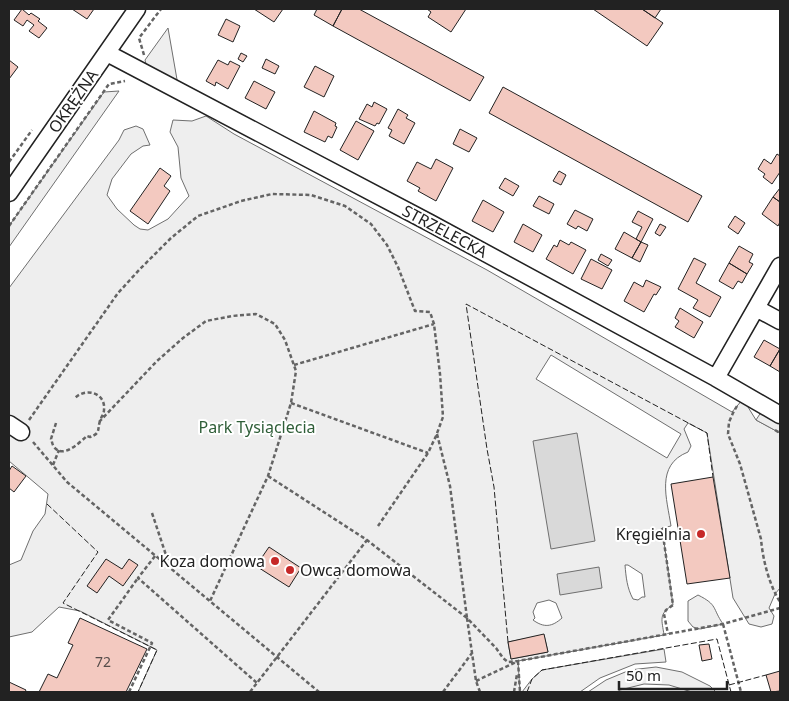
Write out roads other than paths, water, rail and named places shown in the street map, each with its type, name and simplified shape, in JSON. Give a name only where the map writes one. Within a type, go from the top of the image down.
[{"type":"street","name":"OKRĘŻNA","points":[[9,193],[137,9]]},
{"type":"street","name":"STRZELECKA","points":[[107,53],[430,223],[716,378],[780,415]]},
{"type":"street","points":[[716,378],[780,266]]},
{"type":"street","points":[[756,308],[780,321]]},
{"type":"place","name":"Kręgielnia","points":[[701,534]]},
{"type":"place","name":"Koza domowa","points":[[275,561]]},
{"type":"place","name":"Owca domowa","points":[[290,570]]},
{"type":"park label","name":"Park Tysiąclecia","points":[[257,427]]}]
